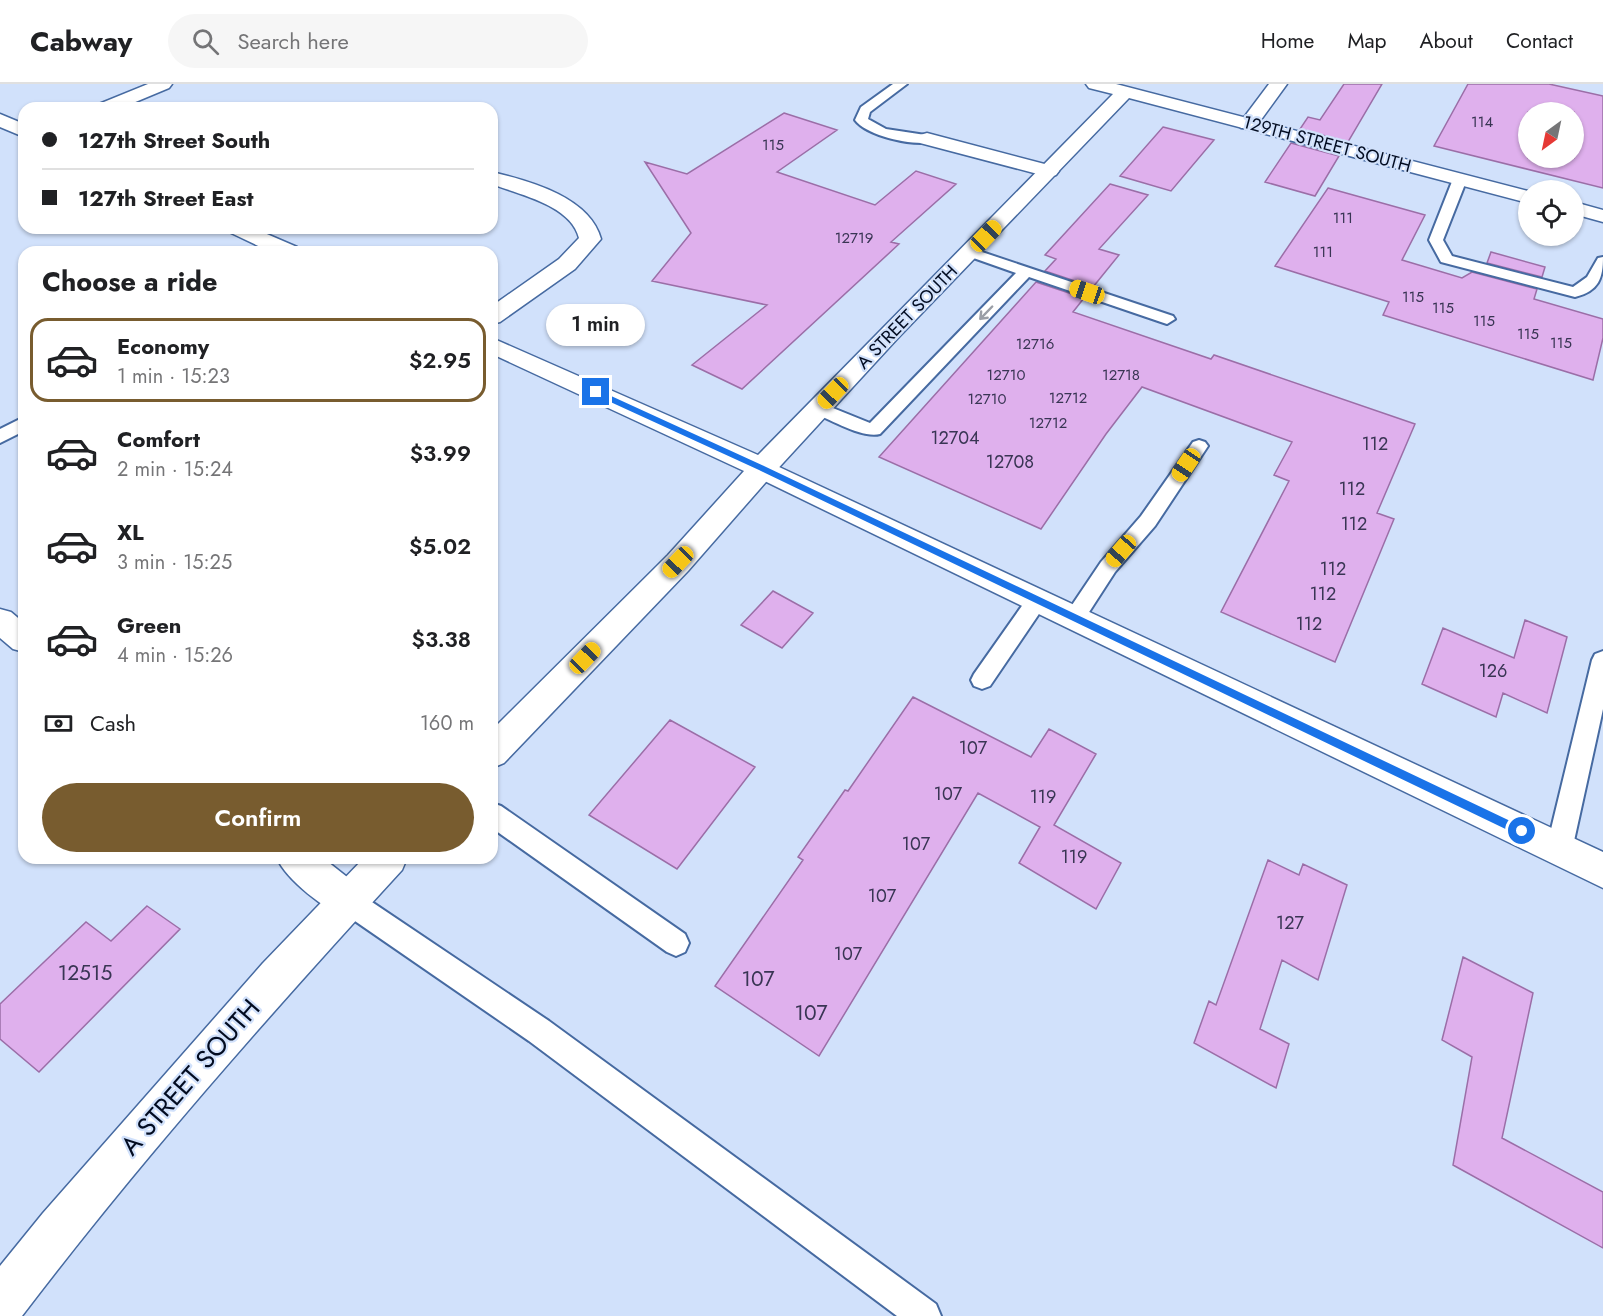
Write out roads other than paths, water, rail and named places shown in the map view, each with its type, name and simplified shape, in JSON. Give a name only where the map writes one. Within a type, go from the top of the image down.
[{"type":"street","points":[[120,102],[163,84]]},
{"type":"street","name":"129TH STREET SOUTH","points":[[1095,84],[1518,194]]},
{"type":"street","points":[[1248,124],[1278,84]]},
{"type":"street","name":"A STREET SOUTH","points":[[498,747],[678,562],[818,408],[1125,92]]},
{"type":"street","points":[[0,120],[18,128]]},
{"type":"street","points":[[927,139],[1049,171]]},
{"type":"street","points":[[498,180],[569,208],[586,226],[590,239],[567,264],[498,313]]},
{"type":"street","points":[[1584,211],[1603,216]]},
{"type":"street","points":[[249,234],[276,246]]},
{"type":"street","points":[[498,348],[762,468],[1603,871]]},
{"type":"street","points":[[0,621],[18,635]]},
{"type":"street","points":[[302,864],[348,901]]},
{"type":"street","name":"A STREET SOUTH","points":[[0,1305],[59,1229],[277,977],[383,864]]},
{"type":"lane","points":[[901,84],[865,110],[861,120],[864,125],[873,129],[927,139]]},
{"type":"lane","points":[[1460,179],[1437,240],[1446,259],[1575,292],[1593,280],[1603,261]]},
{"type":"lane","points":[[970,252],[1167,319]]},
{"type":"lane","points":[[818,408],[874,430],[1026,271]]},
{"type":"lane","points":[[0,437],[18,426]]},
{"type":"lane","points":[[1075,617],[1108,567],[1148,521],[1199,446]]},
{"type":"lane","points":[[982,680],[1038,599]]},
{"type":"lane","points":[[1559,849],[1603,660]]},
{"type":"lane","points":[[498,818],[675,943]]},
{"type":"lane","points":[[348,901],[539,1031],[924,1316]]}]
